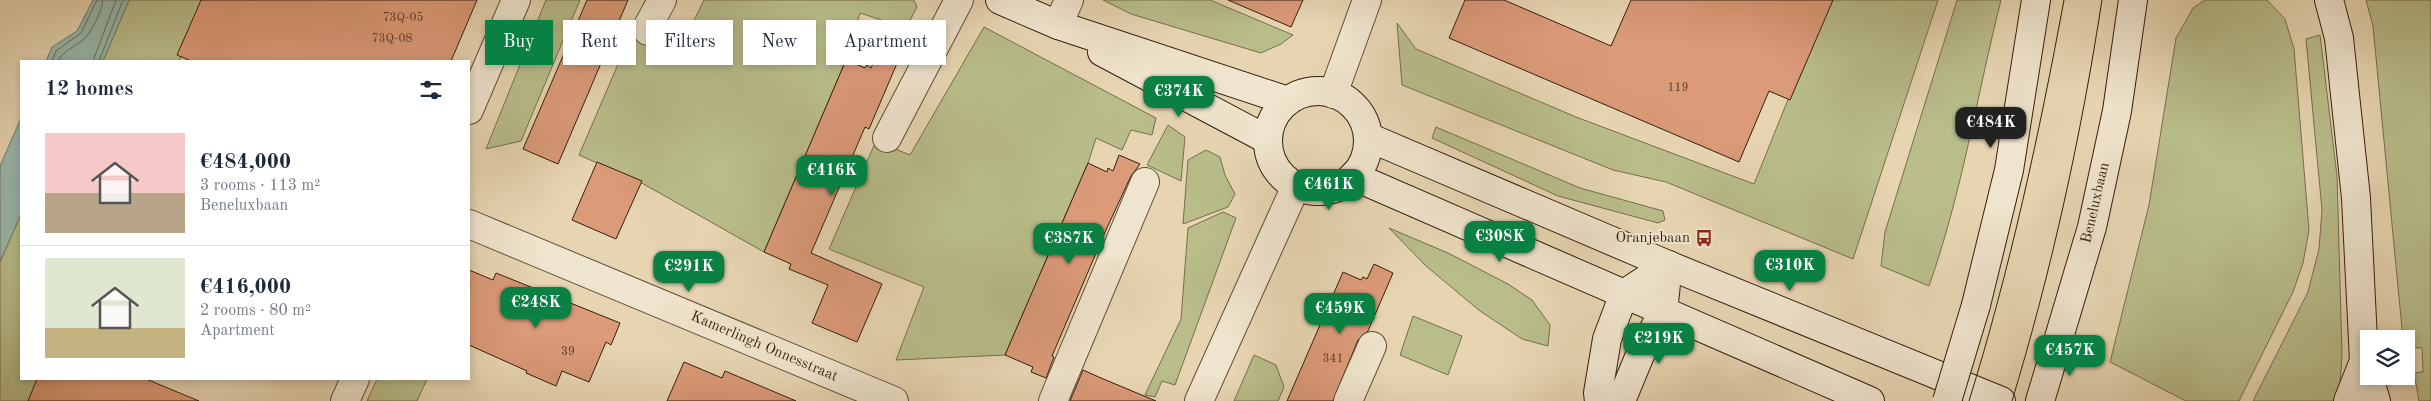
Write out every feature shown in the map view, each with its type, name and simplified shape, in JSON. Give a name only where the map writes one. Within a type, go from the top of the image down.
[{"type":"street","points":[[470,108],[516,0]]},
{"type":"street","points":[[651,20],[662,0]]},
{"type":"street","points":[[887,138],[959,0]]},
{"type":"street","points":[[1000,0],[1058,25],[1288,101]]},
{"type":"street","points":[[1058,25],[1069,0]]},
{"type":"street","points":[[1333,94],[1367,0]]},
{"type":"street","points":[[1946,401],[1976,304],[2009,170],[2036,0]]},
{"type":"street","name":"Beneluxbaan","points":[[2040,401],[2092,227],[2117,111],[2133,0]]},
{"type":"street","points":[[2127,49],[2152,0]]},
{"type":"street","points":[[2329,2],[2339,38],[2356,198],[2363,330]]},
{"type":"street","points":[[1058,25],[1110,57],[1268,140]]},
{"type":"street","points":[[1321,91],[1333,94],[1354,106],[1364,120],[1368,138],[1365,158],[1353,176],[1341,185],[1326,190],[1311,190],[1296,186],[1287,180],[1273,162],[1268,140],[1274,119],[1288,101],[1304,93],[1321,91]]},
{"type":"street","points":[[1368,138],[1668,265],[2001,401]]},
{"type":"street","points":[[1353,176],[1870,401]]},
{"type":"street","points":[[1053,401],[1146,182]]},
{"type":"street","points":[[1199,401],[1296,186]]},
{"type":"street","name":"Kamerlingh Onnesstraat","points":[[470,224],[894,401]]},
{"type":"street","points":[[1599,401],[1598,393],[1607,339],[1624,294],[1668,265]]},
{"type":"street","points":[[1621,401],[1640,355],[1664,312],[1668,265]]},
{"type":"street","points":[[1348,401],[1372,346]]},
{"type":"street","points":[[2348,401],[2360,370]]},
{"type":"street","points":[[345,401],[355,380]]},
{"type":"street","points":[[2371,385],[2376,401]]},
{"type":"green space","points":[[129,0],[206,0],[179,60],[103,60]]},
{"type":"green space","points":[[546,0],[580,0],[572,20],[563,20],[563,41],[553,65],[553,20],[538,20]]},
{"type":"green space","points":[[704,0],[914,0],[917,7],[910,20],[881,20],[860,13],[858,20],[826,20],[826,65],[844,65],[764,252],[640,182],[579,155],[618,65],[636,65],[636,36],[646,41],[646,65],[733,65],[733,20],[694,20]]},
{"type":"green space","points":[[1103,0],[1210,0],[1293,35],[1281,44],[1261,53],[1131,14]]},
{"type":"green space","points":[[1828,0],[1938,0],[1853,259],[1666,182],[1613,170],[1402,85],[1397,23],[1416,49],[1576,117],[1754,184]]},
{"type":"green space","points":[[1957,0],[2001,0],[1960,180],[1941,251],[1929,286],[1881,266],[1885,232]]},
{"type":"green space","points":[[2205,0],[2267,0],[2285,19],[2294,49],[2309,230],[2303,263],[2293,292],[2239,401],[2186,401],[2110,362],[2149,205],[2176,38],[2193,8]]},
{"type":"green space","points":[[2366,0],[2431,0],[2431,401],[2419,401],[2415,373],[2423,372],[2422,348],[2415,348],[2415,330],[2402,330],[2373,26]]},
{"type":"green space","points":[[984,27],[1156,118],[1152,135],[1131,130],[1122,150],[1096,138],[1088,163],[1005,355],[896,360],[924,287],[829,249],[876,141],[910,155]]},
{"type":"green space","points":[[2320,35],[2337,176],[2342,354],[2339,401],[2253,401],[2308,292],[2319,249],[2322,210],[2306,39]]},
{"type":"green space","points":[[520,65],[553,65],[521,141],[486,149]]},
{"type":"green space","points":[[1168,125],[1185,137],[1181,181],[1147,165]]},
{"type":"green space","points":[[1436,127],[1580,188],[1663,211],[1665,220],[1658,223],[1558,196],[1432,138]]},
{"type":"green space","points":[[1206,150],[1220,157],[1225,175],[1235,194],[1228,207],[1183,224],[1188,160]]},
{"type":"green space","points":[[1223,212],[1236,218],[1175,385],[1162,381],[1155,397],[1145,395],[1181,319],[1188,228]]},
{"type":"green space","points":[[20,216],[20,380],[37,380],[28,401],[0,401],[0,262]]},
{"type":"green space","points":[[1389,228],[1448,253],[1508,284],[1532,300],[1550,325],[1548,346],[1522,339],[1480,311],[1426,266]]},
{"type":"green space","points":[[1413,316],[1462,336],[1448,375],[1400,355]]},
{"type":"green space","points":[[1254,355],[1276,365],[1284,387],[1278,401],[1234,401]]},
{"type":"green space","points":[[377,380],[427,380],[417,401],[367,401]]},
{"type":"water","points":[[93,0],[129,0],[103,60],[46,60],[52,47],[77,31]]},
{"type":"water","points":[[20,120],[20,216],[0,262],[0,166]]},
{"type":"building","points":[[201,0],[477,0],[451,60],[189,60],[177,55]]},
{"type":"building","points":[[587,0],[628,0],[619,20],[578,20]]},
{"type":"building","points":[[1228,0],[1303,0],[1291,27]]},
{"type":"building","points":[[1465,0],[1504,0],[1611,46],[1631,0],[1833,0],[1790,100],[1769,91],[1739,162],[1449,38]]},
{"type":"building","points":[[563,56],[563,65],[600,65],[558,164],[523,149]]},
{"type":"building","points":[[844,65],[858,65],[865,68],[867,65],[871,68],[872,65],[896,65],[869,129],[865,127],[811,253],[882,284],[857,342],[812,323],[828,285],[789,269],[791,264],[764,252]]},
{"type":"building","points":[[1119,155],[1140,164],[1131,176],[1106,230],[1052,356],[1054,357],[1046,378],[1031,372],[1033,367],[1005,355],[1088,163],[1107,172],[1108,168],[1113,171]]},
{"type":"building","points":[[597,162],[642,181],[616,239],[572,220]]},
{"type":"building","points":[[1374,264],[1393,273],[1368,331],[1358,340],[1333,401],[1287,401],[1343,272],[1361,280],[1363,277],[1367,279]]},
{"type":"building","points":[[470,270],[493,280],[496,273],[620,323],[611,345],[606,342],[589,382],[562,371],[556,386],[526,373],[527,371],[470,345]]},
{"type":"building","points":[[684,362],[722,378],[725,371],[796,401],[667,401]]},
{"type":"building","points":[[1083,370],[1101,378],[1156,401],[1070,401]]},
{"type":"building","points":[[37,380],[148,380],[199,401],[28,401]]},
{"type":"tram line","points":[[1969,401],[1998,302],[2022,202],[2064,0]]},
{"type":"tram line","points":[[2012,401],[2053,252],[2085,101],[2102,0]]},
{"type":"place","name":"Oranjebaan","points":[[1704,238]]}]
